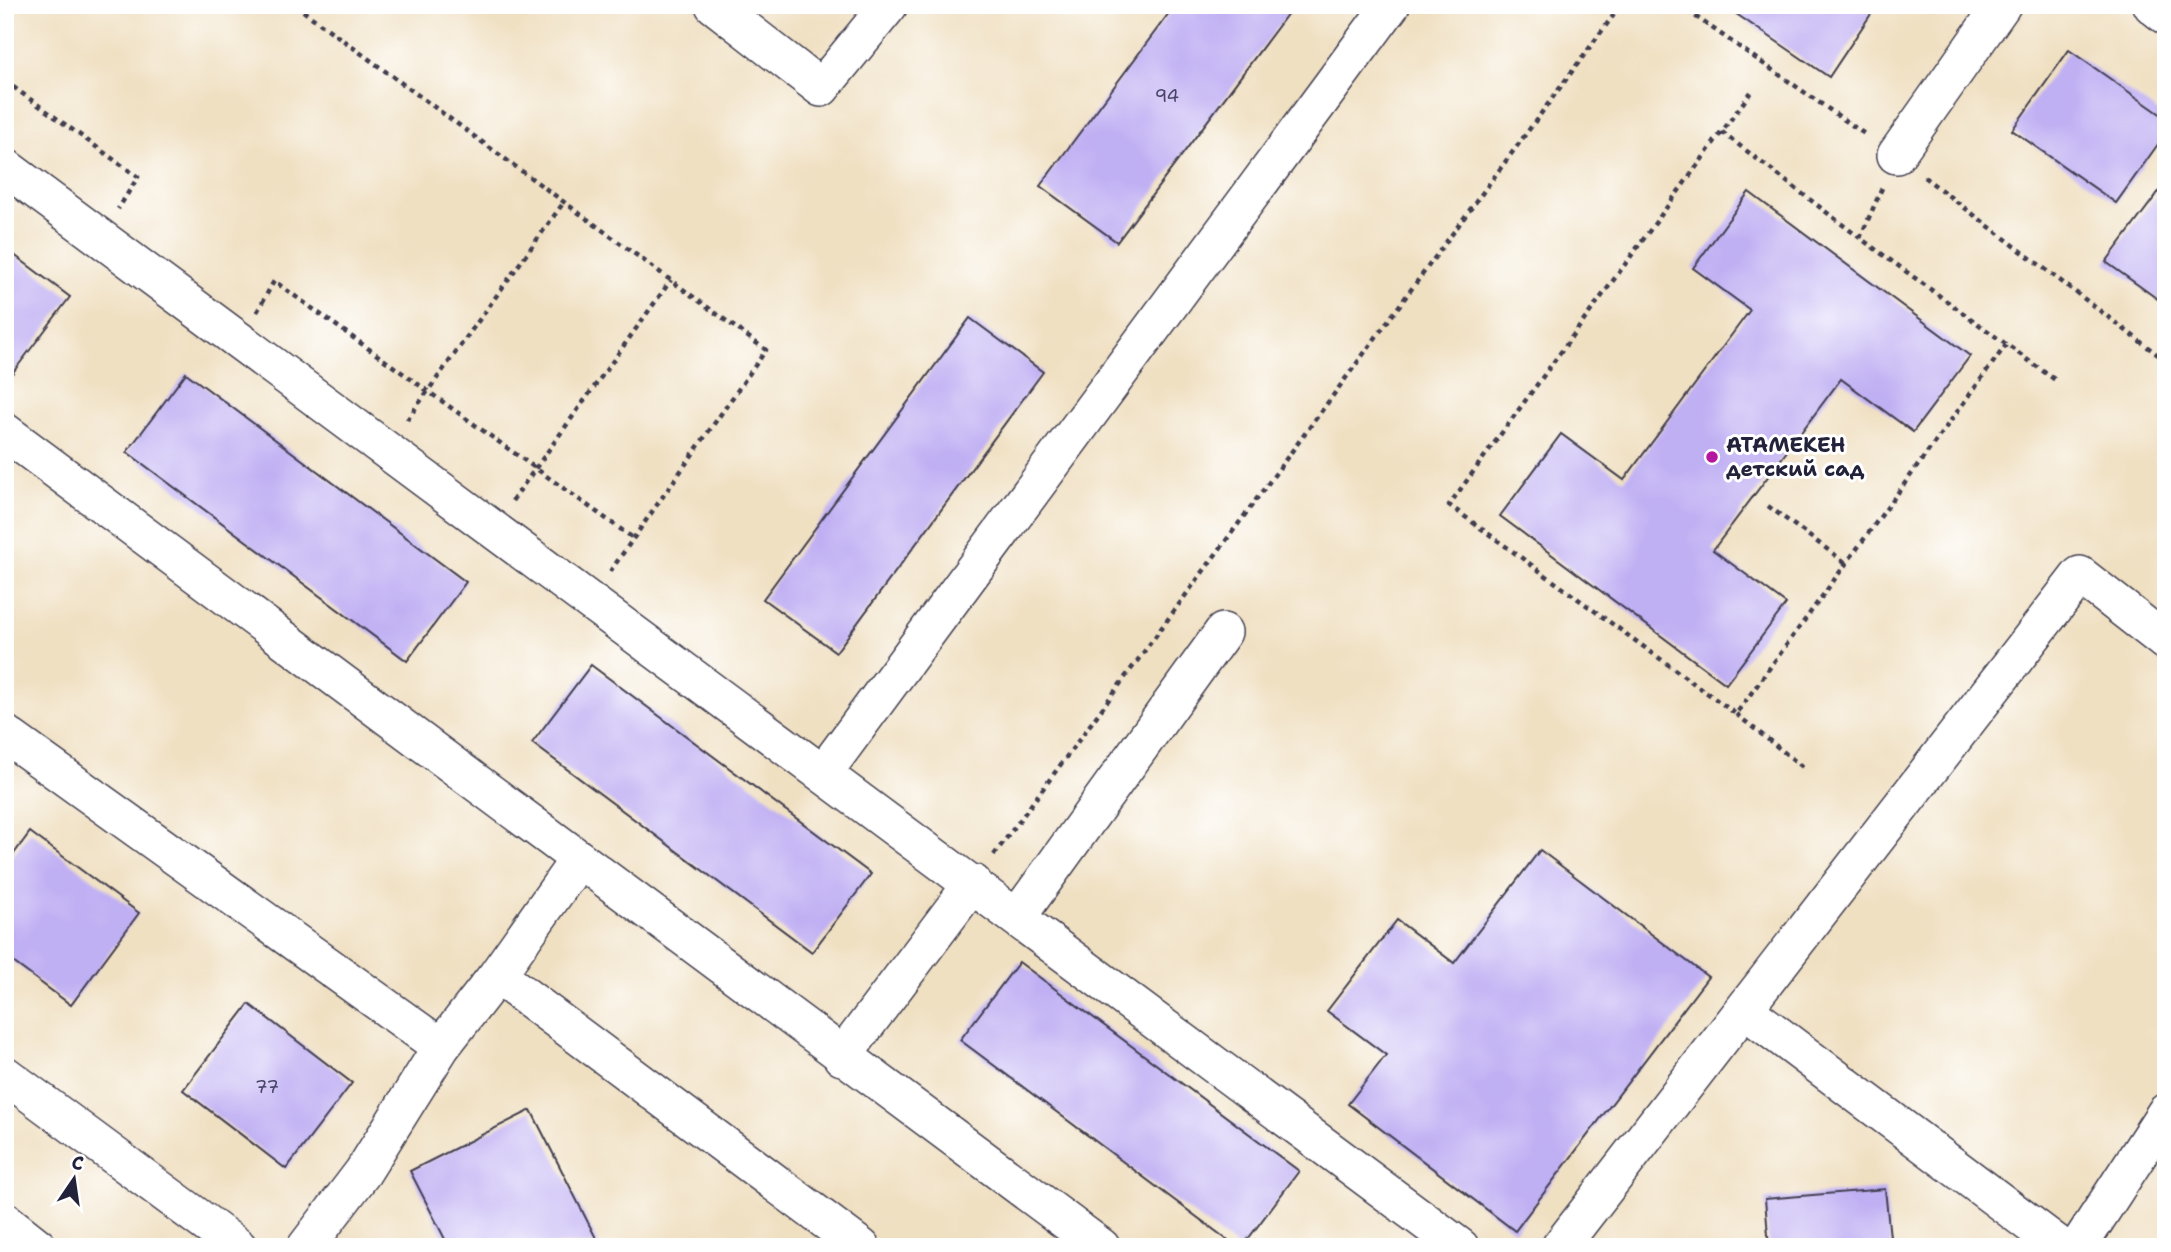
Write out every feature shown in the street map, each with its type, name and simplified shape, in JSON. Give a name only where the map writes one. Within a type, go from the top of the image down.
[{"type":"street","points":[[714,5],[821,88],[889,5]]},
{"type":"street","points":[[824,772],[1391,5]]},
{"type":"street","points":[[1896,155],[2002,5]]},
{"type":"street","points":[[2152,5],[2166,16]]},
{"type":"street","points":[[5,166],[1460,1247]]},
{"type":"street","points":[[5,432],[1101,1247]]},
{"type":"street","points":[[1560,1247],[1746,1011],[2080,575],[2166,642]]},
{"type":"street","points":[[1018,916],[1223,632]]},
{"type":"street","points":[[5,734],[441,1047]]},
{"type":"street","points":[[306,1247],[363,1172],[441,1047],[497,975],[579,859]]},
{"type":"street","points":[[842,1056],[973,883]]},
{"type":"street","points":[[497,975],[861,1247]]},
{"type":"street","points":[[1746,1011],[2061,1247]]},
{"type":"street","points":[[5,1075],[239,1247]]},
{"type":"street","points":[[2078,1247],[2166,1112]]},
{"type":"street","points":[[5,1222],[38,1247]]},
{"type":"path","points":[[295,5],[766,350],[590,599]]},
{"type":"path","points":[[973,883],[1621,5]]},
{"type":"path","points":[[1679,5],[1896,155],[2166,361]]},
{"type":"path","points":[[5,81],[138,177],[101,237]]},
{"type":"path","points":[[1751,92],[1449,505],[1736,714],[1804,768]]},
{"type":"path","points":[[1722,132],[1860,238],[2058,382]]},
{"type":"path","points":[[1860,238],[1896,155]]},
{"type":"path","points":[[386,448],[564,202]]},
{"type":"path","points":[[492,526],[537,469],[671,280]]},
{"type":"path","points":[[241,340],[274,281],[633,538]]},
{"type":"path","points":[[1736,714],[2006,345]]},
{"type":"path","points":[[1768,506],[1846,563]]},
{"type":"building","points":[[1175,5],[1294,5],[1117,242],[1040,186]]},
{"type":"building","points":[[1732,5],[1877,5],[1829,77],[1729,9]]},
{"type":"building","points":[[2069,50],[2166,118],[2166,133],[2116,203],[2012,130]]},
{"type":"building","points":[[2166,182],[2166,305],[2106,262]]},
{"type":"building","name":"АТАМЕКЕН детский сад","points":[[1749,192],[1970,356],[1913,432],[1841,379],[1713,550],[1786,604],[1726,684],[1500,516],[1561,434],[1624,480],[1750,310],[1693,268]]},
{"type":"building","points":[[5,248],[70,297],[11,375],[5,371]]},
{"type":"building","points":[[970,318],[1043,372],[836,652],[763,599]]},
{"type":"building","points":[[186,373],[466,582],[407,661],[127,452]]},
{"type":"building","points":[[591,665],[871,874],[812,952],[532,743]]},
{"type":"building","points":[[30,832],[139,913],[71,1005],[5,956],[5,866]]},
{"type":"building","points":[[1540,850],[1708,977],[1515,1231],[1348,1104],[1386,1055],[1327,1011],[1397,920],[1454,963]]},
{"type":"building","points":[[1019,962],[1299,1171],[1242,1247],[1237,1247],[960,1040]]},
{"type":"building","points":[[249,1004],[352,1083],[286,1169],[183,1090]]},
{"type":"building","points":[[531,1110],[599,1244],[449,1247],[410,1171]]},
{"type":"building","points":[[1885,1189],[1891,1247],[1769,1247],[1765,1199]]},
{"type":"place","name":"АТАМЕКЕН детский сад","points":[[1712,457]]}]
